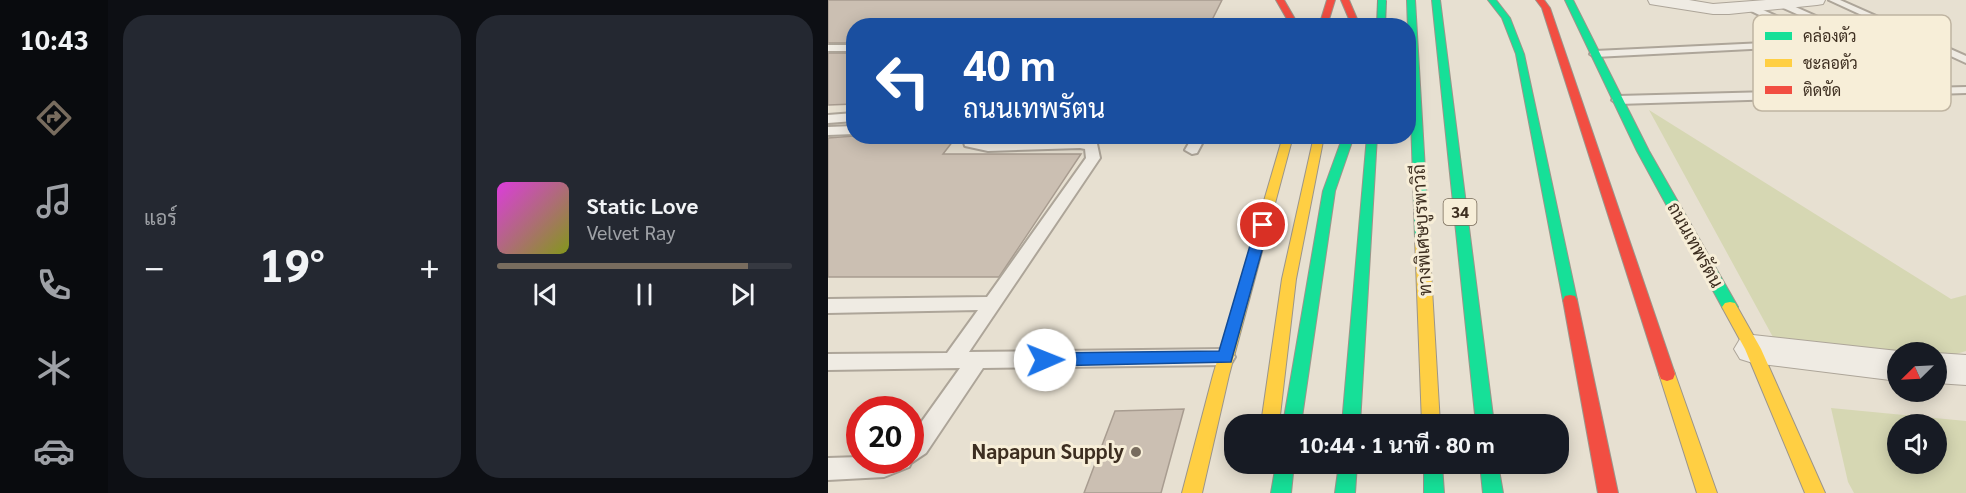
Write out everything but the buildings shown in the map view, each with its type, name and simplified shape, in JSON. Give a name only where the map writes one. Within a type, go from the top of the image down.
[{"type":"main road","points":[[1280,0],[1290,18]]},
{"type":"main road","points":[[1325,18],[1331,0]]},
{"type":"main road","points":[[1381,18],[1382,0]]},
{"type":"main road","name":"ทางพิเศษบูรพาวิถี","points":[[1411,0],[1412,18]]},
{"type":"main road","name":"34","points":[[1436,0],[1484,414]]},
{"type":"main road","points":[[1492,0],[1498,5],[1516,40],[1529,90],[1608,493]]},
{"type":"main road","points":[[1540,0],[1546,8],[1707,493]]},
{"type":"main road","name":"ถนนเทพรัตน","points":[[1569,0],[1643,151],[1753,349],[1815,493]]},
{"type":"main road","points":[[1347,2],[1347,18]]},
{"type":"main road","points":[[1347,2],[1353,18]]},
{"type":"main road","name":"ทางพิเศษบูรพาวิถี","points":[[1416,106],[1431,414]]},
{"type":"main road","points":[[1192,493],[1226,357],[1286,144]]},
{"type":"main road","points":[[1271,414],[1280,322],[1293,240],[1317,144]]},
{"type":"main road","points":[[1294,414],[1329,191],[1333,173],[1346,144]]},
{"type":"main road","points":[[1352,414],[1372,144]]},
{"type":"main road","points":[[1360,414],[1373,144]]},
{"type":"main road","points":[[1281,493],[1284,474]]},
{"type":"main road","points":[[1346,493],[1347,474]]},
{"type":"main road","points":[[1357,493],[1358,474]]},
{"type":"main road","points":[[1433,474],[1434,493]]},
{"type":"main road","points":[[1490,474],[1492,493]]},
{"type":"street","points":[[1656,0],[1713,9],[1750,8],[1818,0]]},
{"type":"street","points":[[1753,349],[1887,365]]},
{"type":"street","points":[[1947,369],[1966,370]]},
{"type":"lane","points":[[1833,0],[1868,15]]},
{"type":"lane","points":[[1782,4],[1806,15]]},
{"type":"lane","points":[[1750,8],[1763,15]]},
{"type":"lane","points":[[1595,54],[1753,43]]},
{"type":"lane","points":[[828,48],[846,48]]},
{"type":"lane","points":[[1951,52],[1966,60]]},
{"type":"lane","points":[[1951,90],[1966,90]]},
{"type":"lane","points":[[1618,100],[1753,96]]},
{"type":"lane","points":[[828,119],[846,118]]},
{"type":"lane","points":[[828,131],[846,130]]},
{"type":"lane","points":[[952,361],[1093,158],[1092,147],[1080,144],[988,147],[974,144]]},
{"type":"lane","points":[[1192,150],[1195,144]]},
{"type":"lane","points":[[828,306],[993,303]]},
{"type":"lane","points":[[828,362],[1226,357]]},
{"type":"lane","points":[[924,437],[977,360]]},
{"type":"lane","points":[[828,469],[846,468]]},
{"type":"green space","points":[[1649,110],[1951,299],[1966,295],[1966,351],[1947,357],[1947,342],[1887,342],[1887,351],[1774,339]]},
{"type":"green space","points":[[1831,408],[1893,414],[1887,414],[1887,474],[1947,474],[1947,419],[1966,421],[1966,493],[1854,493],[1848,482]]},
{"type":"traffic: fast","points":[[1381,18],[1382,0]]},
{"type":"traffic: fast","points":[[1411,0],[1412,18]]},
{"type":"traffic: fast","points":[[1436,0],[1484,414]]},
{"type":"traffic: fast","points":[[1492,0],[1506,18],[1520,54],[1570,300]]},
{"type":"traffic: fast","points":[[1569,0],[1643,151],[1730,307]]},
{"type":"traffic: fast","points":[[1416,108],[1422,238]]},
{"type":"traffic: fast","points":[[1294,414],[1329,191],[1346,144]]},
{"type":"traffic: fast","points":[[1352,414],[1371,144]]},
{"type":"traffic: fast","points":[[1281,493],[1284,474]]},
{"type":"traffic: fast","points":[[1345,493],[1347,474]]},
{"type":"traffic: fast","points":[[1433,474],[1434,493]]},
{"type":"traffic: fast","points":[[1490,474],[1493,493]]},
{"type":"traffic: slow","points":[[1192,493],[1221,375],[1286,144]]},
{"type":"traffic: slow","points":[[1271,414],[1289,279],[1317,144]]},
{"type":"traffic: slow","points":[[1422,238],[1431,414]]},
{"type":"traffic: slow","points":[[1730,307],[1753,349],[1815,493]]},
{"type":"traffic: slow","points":[[1667,374],[1707,493]]},
{"type":"traffic: jam","points":[[1280,0],[1290,18]]},
{"type":"traffic: jam","points":[[1325,18],[1331,0]]},
{"type":"traffic: jam","points":[[1345,0],[1353,18]]},
{"type":"traffic: jam","points":[[1540,0],[1546,8],[1667,374]]},
{"type":"traffic: jam","points":[[1570,300],[1608,493]]},
{"type":"place","name":"Napapun Supply","points":[[1136,452]]},
{"type":"route","points":[[1045,360],[1226,357],[1263,225]]}]
